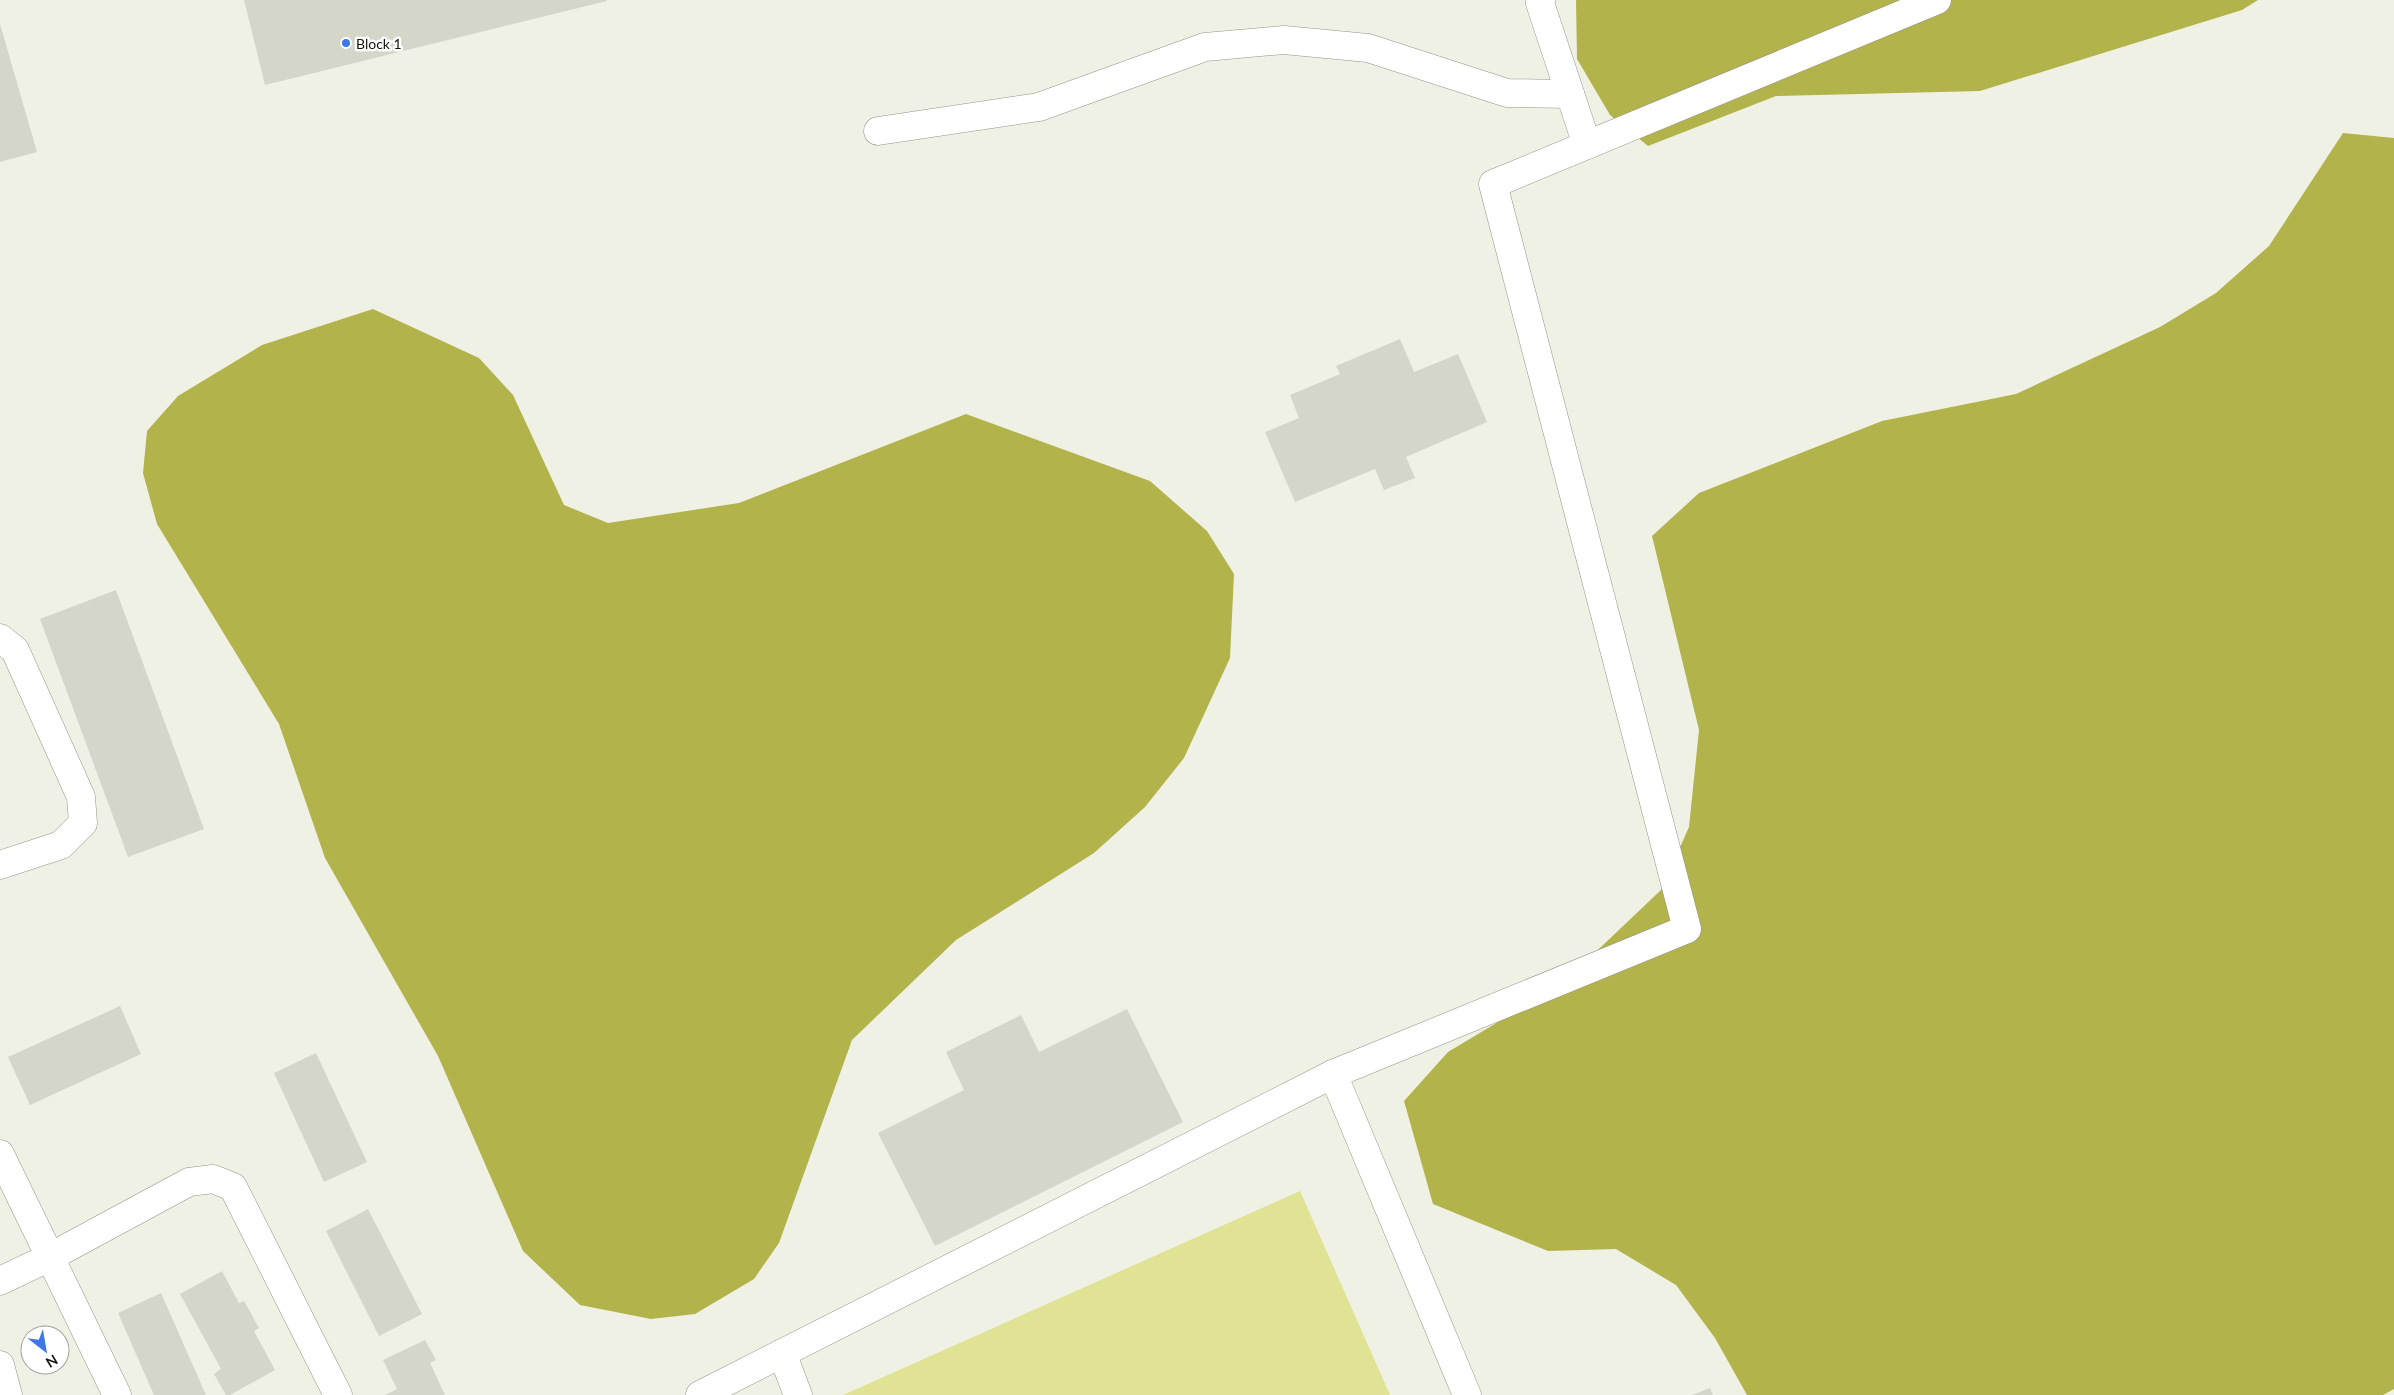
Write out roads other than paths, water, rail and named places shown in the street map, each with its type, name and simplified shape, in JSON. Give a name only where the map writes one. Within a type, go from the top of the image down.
[{"type":"street","points":[[1541,0],[1540,3],[1587,145]]},
{"type":"street","points":[[700,1395],[1333,1074],[1687,930],[1493,184],[1937,0]]},
{"type":"street","points":[[878,131],[1039,107],[1205,47],[1284,40],[1368,48],[1507,93],[1570,94]]},
{"type":"street","points":[[0,638],[15,650],[81,797],[83,824],[61,845],[0,865]]},
{"type":"street","points":[[1333,1074],[1467,1395]]},
{"type":"street","points":[[0,1154],[117,1395]]},
{"type":"street","points":[[0,1281],[50,1257],[189,1182],[214,1179],[233,1187],[338,1395]]},
{"type":"street","points":[[782,1354],[798,1395]]},
{"type":"street","points":[[0,1365],[8,1395]]},
{"type":"place","name":"Block 1","points":[[346,43]]}]
